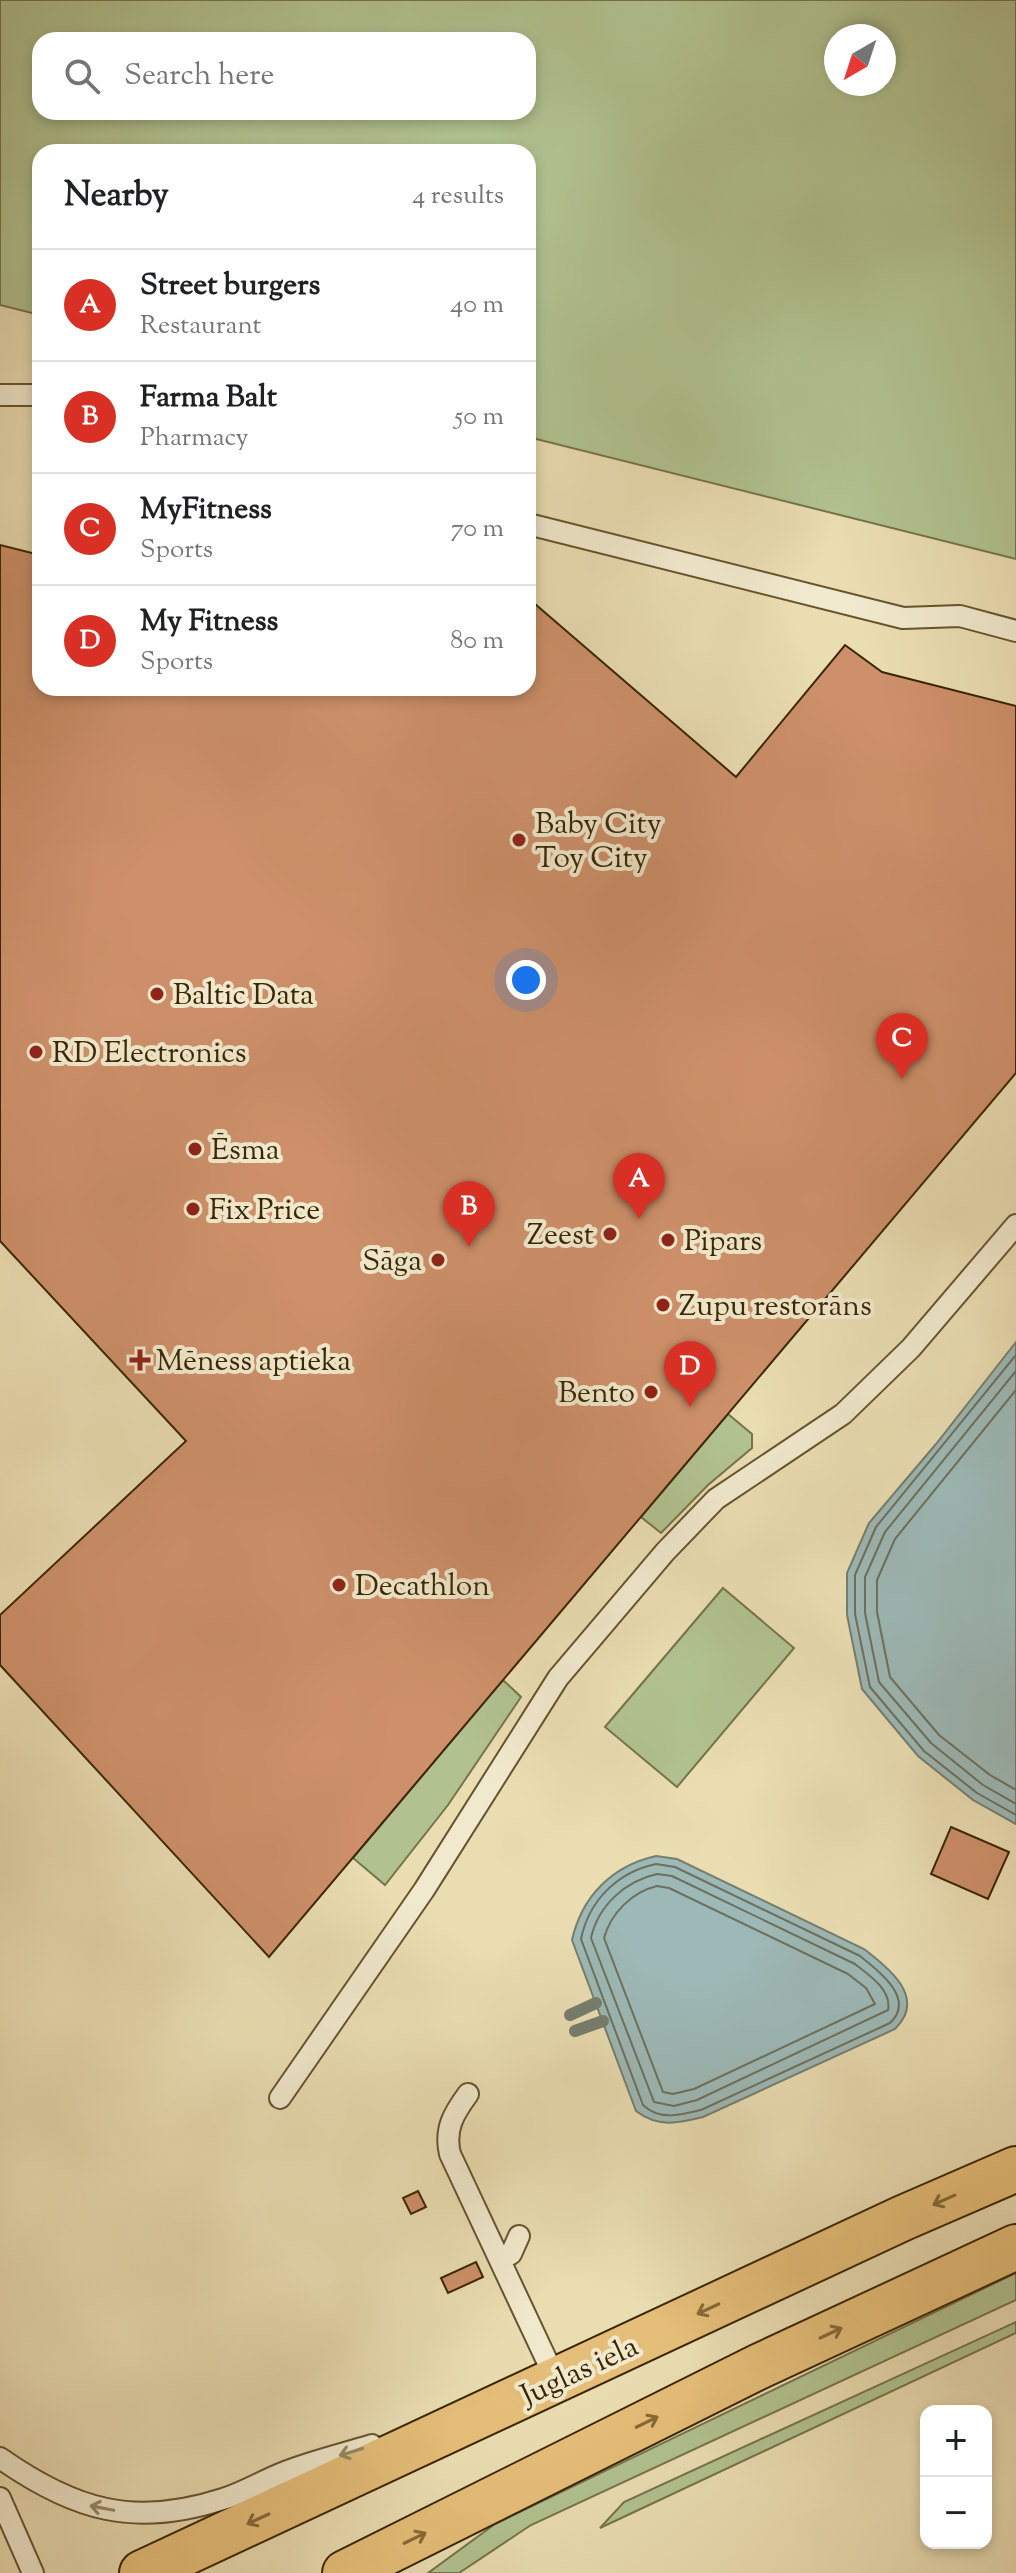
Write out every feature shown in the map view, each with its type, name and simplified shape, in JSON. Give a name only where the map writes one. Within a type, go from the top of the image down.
[{"type":"main road","name":"Juglas iela","points":[[142,2573],[903,2218],[1016,2169]]},
{"type":"main road","points":[[345,2573],[760,2366],[1016,2247]]},
{"type":"lane","points":[[0,395],[32,395]]},
{"type":"lane","points":[[536,526],[903,618],[960,616],[1016,631]]},
{"type":"lane","points":[[280,2098],[424,1890],[531,1717],[567,1666],[665,1552],[716,1499],[843,1414],[911,1348],[1016,1225]]},
{"type":"lane","points":[[468,2094],[451,2120],[448,2145],[556,2380]]},
{"type":"lane","points":[[500,2259],[511,2254],[519,2236]]},
{"type":"lane","points":[[0,2458],[45,2488],[94,2507],[148,2513],[173,2511],[223,2499],[284,2472],[506,2404]]},
{"type":"lane","points":[[0,2498],[33,2573]]},
{"type":"green space","points":[[0,0],[1016,0],[1016,559],[536,439],[536,144],[32,144],[32,313],[0,305]]},
{"type":"green space","points":[[728,1414],[752,1434],[752,1448],[708,1485],[661,1533],[641,1517]]},
{"type":"green space","points":[[723,1588],[794,1648],[677,1787],[605,1727]]},
{"type":"green space","points":[[503,1680],[521,1697],[448,1805],[385,1885],[353,1858]]},
{"type":"green space","points":[[1016,2273],[1016,2300],[531,2525],[459,2573],[428,2573],[495,2524]]},
{"type":"green space","points":[[1016,2322],[1016,2333],[600,2528],[624,2502]]},
{"type":"water","points":[[1016,1342],[1016,1824],[973,1800],[918,1756],[862,1689],[847,1615],[847,1573],[869,1523]]},
{"type":"water","points":[[656,1856],[677,1859],[864,1949],[901,1984],[907,2006],[904,2017],[895,2029],[703,2117],[669,2123],[652,2120],[636,2111],[572,1940],[583,1910],[601,1885],[626,1867]]},
{"type":"building","name":"Sāga","points":[[0,545],[32,553],[32,696],[536,696],[536,605],[736,777],[845,645],[882,672],[1016,706],[1016,1073],[269,1957],[0,1665],[0,1615],[186,1441],[0,1241]]},
{"type":"building","points":[[951,1827],[1009,1852],[988,1899],[931,1874]]},
{"type":"building","points":[[418,2191],[426,2207],[411,2214],[403,2198]]},
{"type":"building","points":[[476,2262],[483,2277],[448,2293],[441,2278]]},
{"type":"waterway","points":[[570,2015],[596,2003]]},
{"type":"waterway","points":[[575,2031],[603,2021]]},
{"type":"place","name":"Baby City Toy City","points":[[519,840]]},
{"type":"place","name":"Baltic Data","points":[[157,994]]},
{"type":"place","name":"RD Electronics","points":[[36,1052]]},
{"type":"place","name":"MyFitness","points":[[902,1079]]},
{"type":"place","name":"Ēsma","points":[[195,1149]]},
{"type":"place","name":"Fix Price","points":[[193,1209]]},
{"type":"place","name":"Street burgers","points":[[639,1219]]},
{"type":"place","name":"Zeest","points":[[610,1234]]},
{"type":"place","name":"Pipars","points":[[668,1240]]},
{"type":"place","name":"Farma Balt","points":[[469,1247]]},
{"type":"place","name":"Sāga","points":[[438,1260]]},
{"type":"place","name":"Zupu restorāns","points":[[663,1305]]},
{"type":"place","name":"Mēness aptieka","points":[[140,1360]]},
{"type":"place","name":"Bento","points":[[651,1392]]},
{"type":"place","name":"My Fitness","points":[[690,1407]]},
{"type":"place","name":"Decathlon","points":[[339,1585]]}]
